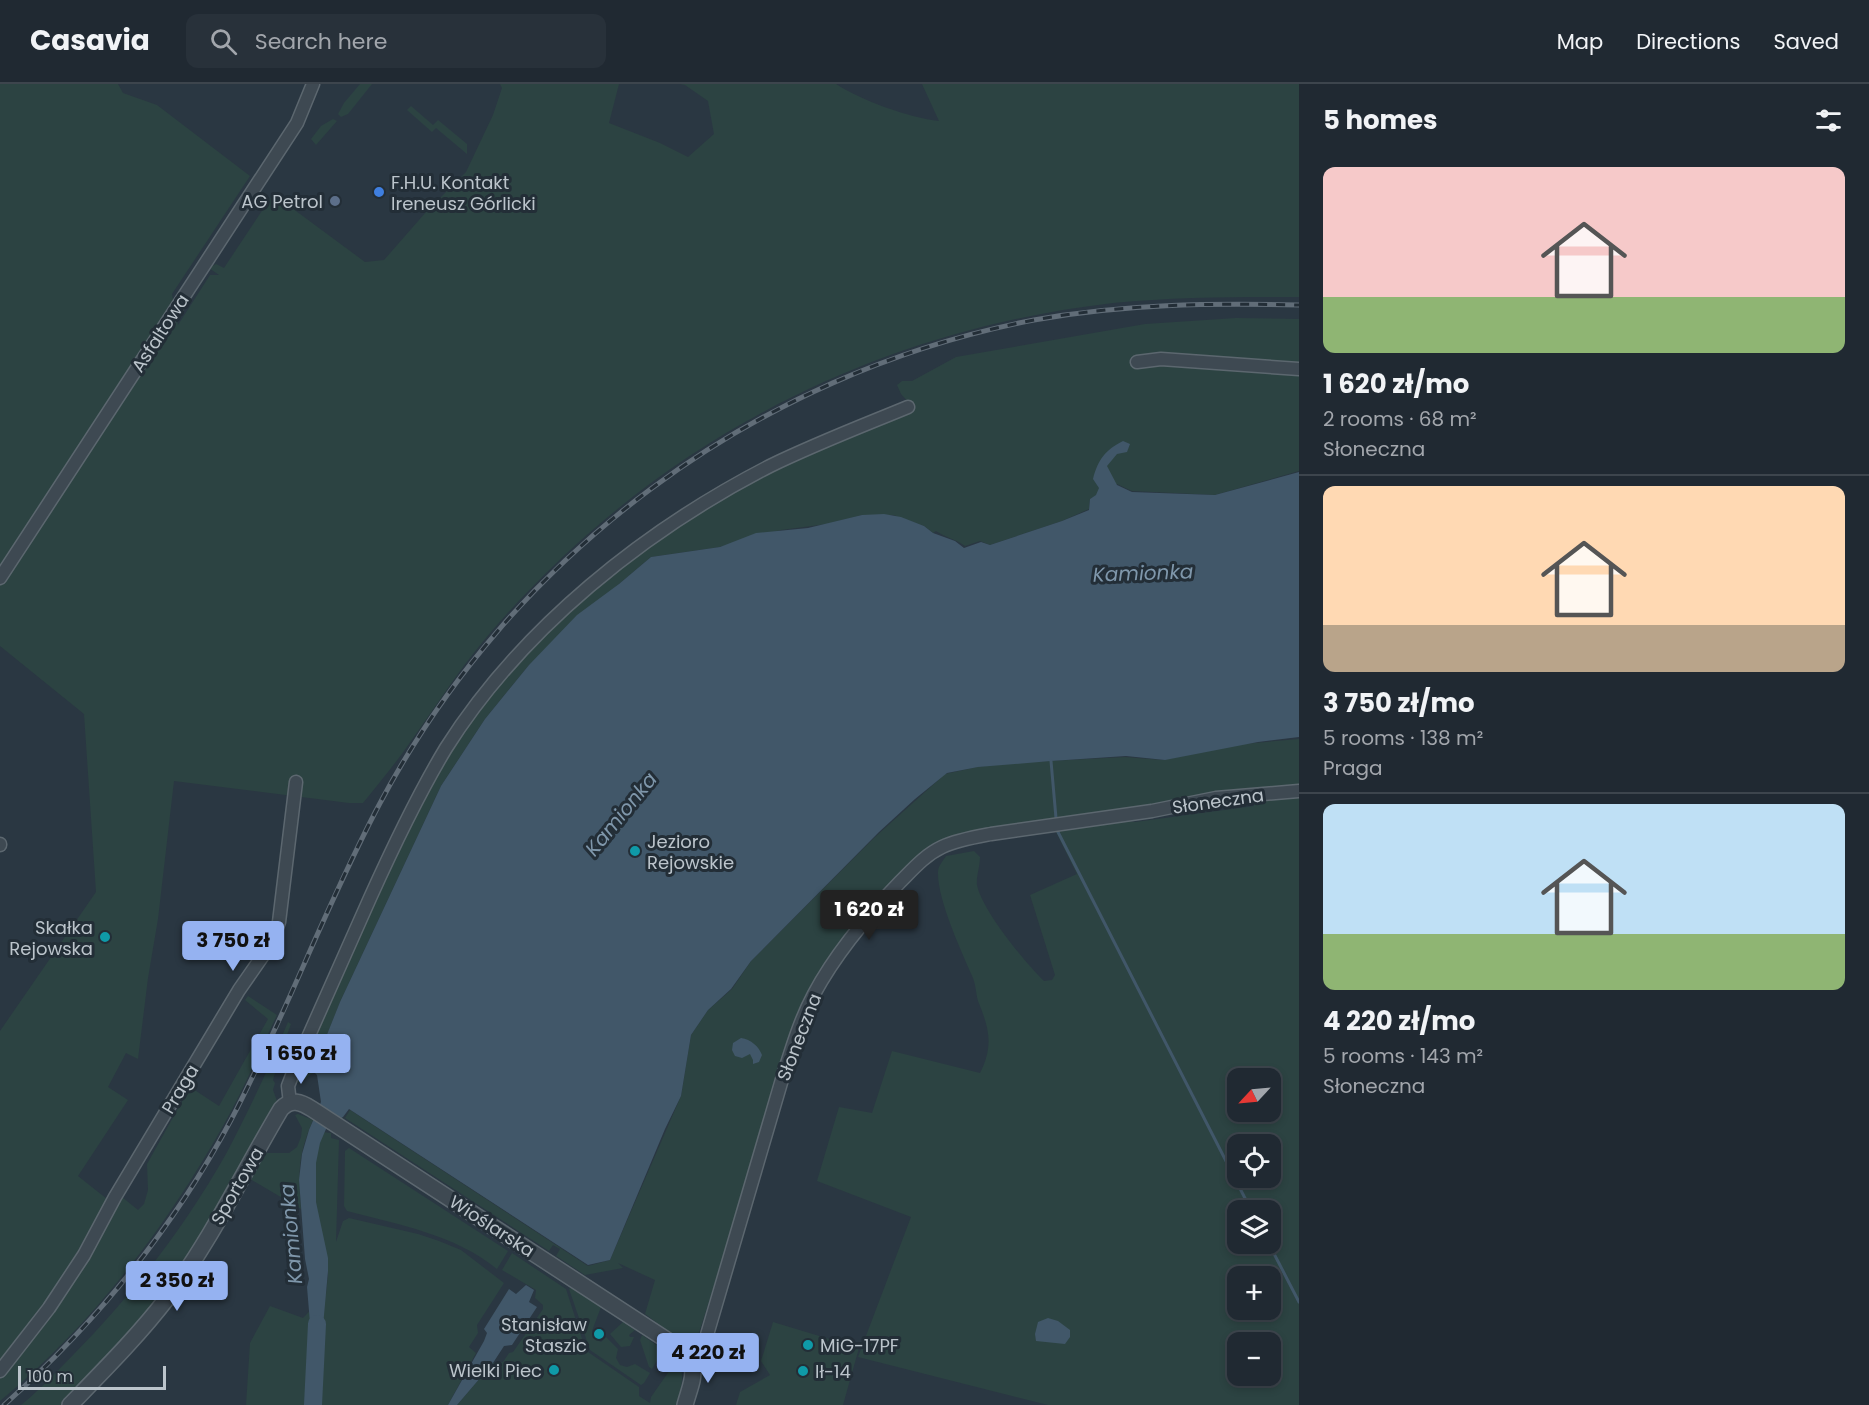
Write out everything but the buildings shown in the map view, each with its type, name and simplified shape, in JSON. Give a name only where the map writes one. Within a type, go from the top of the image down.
[{"type":"street","name":"Asfaltowa","points":[[0,578],[297,123],[313,84]]},
{"type":"street","points":[[1137,362],[1161,359],[1299,369]]},
{"type":"street","points":[[288,1103],[288,1086],[298,1060],[400,833],[447,747],[509,665],[573,601],[614,567],[693,511],[778,463],[908,407]]},
{"type":"street","name":"Praga","points":[[0,1371],[49,1308],[84,1255],[115,1197],[239,990],[273,939],[279,921],[296,782]]},
{"type":"street","name":"Słoneczna","points":[[685,1405],[693,1379],[692,1362],[703,1348],[796,1035],[814,994],[838,957],[874,909],[916,865],[942,847],[969,838],[1152,811],[1216,798],[1299,791]]},
{"type":"street","name":"Wioślarska","points":[[288,1103],[298,1102],[341,1127],[676,1346],[692,1362]]},
{"type":"street","name":"Sportowa","points":[[70,1405],[131,1341],[168,1296],[200,1250],[280,1109],[288,1103]]},
{"type":"green space","points":[[0,84],[118,84],[123,93],[157,105],[250,176],[172,294],[178,325],[210,275],[219,275],[209,268],[216,264],[224,268],[273,194],[365,262],[384,260],[426,212],[466,172],[493,115],[502,88],[500,84],[619,84],[609,123],[688,157],[714,134],[708,101],[680,84],[836,84],[886,107],[939,121],[922,84],[1299,84],[1299,297],[1136,301],[1033,316],[955,334],[879,359],[806,390],[735,428],[668,471],[605,519],[545,574],[481,644],[363,803],[174,781],[158,919],[138,1059],[126,1053],[108,1087],[128,1100],[78,1176],[107,1199],[63,1277],[0,1362],[0,1031],[96,892],[84,714],[0,646]]},
{"type":"green space","points":[[360,84],[372,84],[348,114],[341,117],[338,114],[344,103]]},
{"type":"green space","points":[[411,106],[433,125],[438,120],[467,144],[467,154],[436,128],[432,132],[407,110]]},
{"type":"green space","points":[[333,119],[337,121],[316,145],[311,139],[321,126]]},
{"type":"green space","points":[[1236,318],[1299,319],[1299,471],[1215,495],[1132,491],[1117,484],[1090,499],[1089,509],[1062,521],[990,545],[980,541],[965,546],[936,531],[933,533],[924,526],[893,515],[862,515],[827,524],[781,530],[720,547],[651,557],[529,665],[485,719],[441,786],[340,1002],[314,1072],[301,1082],[295,1083],[297,1071],[402,840],[435,776],[477,711],[519,660],[570,608],[648,545],[752,479],[910,404],[897,385],[902,381],[912,381],[956,357],[1145,324]]},
{"type":"green space","points":[[1299,739],[1299,1405],[1048,1405],[858,1357],[911,1217],[817,1181],[839,1107],[872,1113],[892,1051],[980,1073],[984,1063],[988,1045],[985,1020],[973,978],[951,926],[939,883],[938,870],[946,856],[974,851],[980,857],[977,885],[995,922],[1036,973],[1044,981],[1052,980],[1055,975],[1030,895],[1077,874],[1056,832],[1124,820],[1135,822],[1254,806],[1251,792],[1065,820],[918,857],[903,870],[810,991],[790,1034],[745,1189],[696,1342],[677,1337],[645,1314],[655,1280],[618,1263],[623,1268],[585,1275],[556,1256],[560,1249],[553,1245],[549,1251],[345,1118],[350,1110],[588,1266],[610,1260],[681,1096],[691,1035],[708,1010],[732,989],[751,961],[874,838],[945,774],[1009,763],[1125,757],[1162,760],[1243,744]]},
{"type":"green space","points":[[248,996],[277,1015],[237,1099],[200,1164],[176,1202],[124,1274],[65,1341],[0,1401],[0,1378],[45,1320],[122,1197],[138,1210],[144,1204],[148,1190],[147,1164],[190,1087],[219,1106],[268,1019],[245,1000]]},
{"type":"green space","points":[[288,1022],[291,1024],[273,1080],[275,1083],[273,1090],[277,1101],[189,1258],[147,1316],[64,1405],[21,1405],[96,1331],[137,1284],[175,1234],[226,1154]]},
{"type":"green space","points":[[295,1115],[313,1120],[304,1143],[300,1164],[301,1209],[250,1179],[265,1153],[289,1153],[297,1147],[302,1128]]},
{"type":"green space","points":[[322,1132],[331,1133],[331,1138],[339,1140],[336,1242],[343,1221],[349,1218],[418,1234],[461,1250],[504,1283],[477,1325],[478,1333],[469,1347],[476,1353],[448,1405],[246,1405],[250,1343],[270,1306],[303,1318],[326,1294],[328,1265],[312,1186],[319,1138]]},
{"type":"green space","points":[[349,1148],[508,1251],[497,1269],[463,1247],[444,1239],[406,1226],[347,1211],[344,1206],[345,1151]]},
{"type":"green space","points":[[512,1253],[566,1289],[585,1348],[639,1387],[639,1396],[650,1403],[651,1397],[672,1367],[680,1366],[682,1380],[676,1405],[457,1405],[493,1363],[503,1362],[509,1353],[513,1352],[543,1309],[543,1305],[535,1298],[536,1290],[502,1270]]},
{"type":"green space","points":[[571,1288],[601,1307],[592,1331],[593,1338],[601,1342],[606,1337],[618,1349],[616,1358],[620,1365],[627,1367],[635,1364],[650,1373],[644,1383],[641,1385],[590,1350],[569,1289]]},
{"type":"green space","points":[[623,1322],[635,1330],[629,1335],[634,1337],[630,1346],[621,1347],[610,1334]]},
{"type":"green space","points":[[773,1322],[859,1348],[843,1405],[736,1405],[740,1392],[770,1375],[761,1361]]},
{"type":"green space","points":[[642,1335],[662,1349],[652,1369],[649,1367],[640,1340]]},
{"type":"water","name":"Jezioro Rejowskie","points":[[1123,441],[1130,444],[1127,452],[1117,454],[1107,466],[1117,485],[1132,492],[1215,495],[1299,472],[1299,737],[1258,742],[1165,760],[1126,756],[978,767],[947,773],[879,832],[751,961],[731,989],[708,1010],[691,1035],[681,1096],[610,1260],[588,1265],[349,1109],[343,1117],[326,1129],[320,1143],[316,1163],[316,1202],[328,1258],[328,1271],[321,1348],[312,1347],[307,1287],[309,1279],[305,1259],[299,1180],[302,1154],[321,1102],[317,1075],[314,1072],[320,1052],[340,1002],[441,786],[485,719],[529,665],[577,615],[651,557],[720,547],[756,533],[808,528],[862,515],[884,514],[901,517],[924,526],[964,548],[981,542],[990,545],[1089,510],[1090,499],[1096,495],[1099,488],[1093,479],[1097,466],[1111,448]]},
{"type":"water","points":[[741,1038],[751,1042],[759,1049],[762,1055],[759,1062],[753,1064],[750,1054],[742,1058],[735,1056],[732,1050],[733,1043]]},
{"type":"water","points":[[526,1285],[534,1290],[529,1302],[537,1307],[512,1345],[504,1346],[493,1363],[457,1405],[448,1405],[484,1341],[487,1333],[484,1329],[509,1289],[516,1294]]},
{"type":"water","points":[[1048,1318],[1058,1321],[1070,1330],[1070,1337],[1065,1344],[1036,1341],[1038,1322]]},
{"type":"waterway","points":[[1051,761],[1056,818]]},
{"type":"waterway","points":[[1058,832],[1246,1200]]},
{"type":"waterway","points":[[1274,1254],[1299,1302]]},
{"type":"waterway","name":"Kamionka","points":[[313,1405],[317,1324]]},
{"type":"railway","points":[[4,1405],[38,1374],[101,1308],[130,1273],[184,1199],[231,1120],[251,1081],[379,805],[434,714],[498,631],[571,555],[652,488],[739,431],[833,383],[931,346],[1034,320],[1100,311],[1232,304],[1299,305]]},
{"type":"place","name":"F.H.U. Kontakt Ireneusz Górlicki","points":[[379,192]]},
{"type":"place","name":"AG Petrol","points":[[335,201]]},
{"type":"place","name":"Jezioro Rejowskie","points":[[635,851]]},
{"type":"place","name":"Skałka Rejowska","points":[[105,937]]},
{"type":"place","name":"Stanisław Staszic","points":[[599,1334]]},
{"type":"place","name":"MiG-17PF","points":[[808,1345]]},
{"type":"place","name":"Wielki Piec","points":[[554,1370]]},
{"type":"place","name":"Ił-14","points":[[803,1371]]}]
